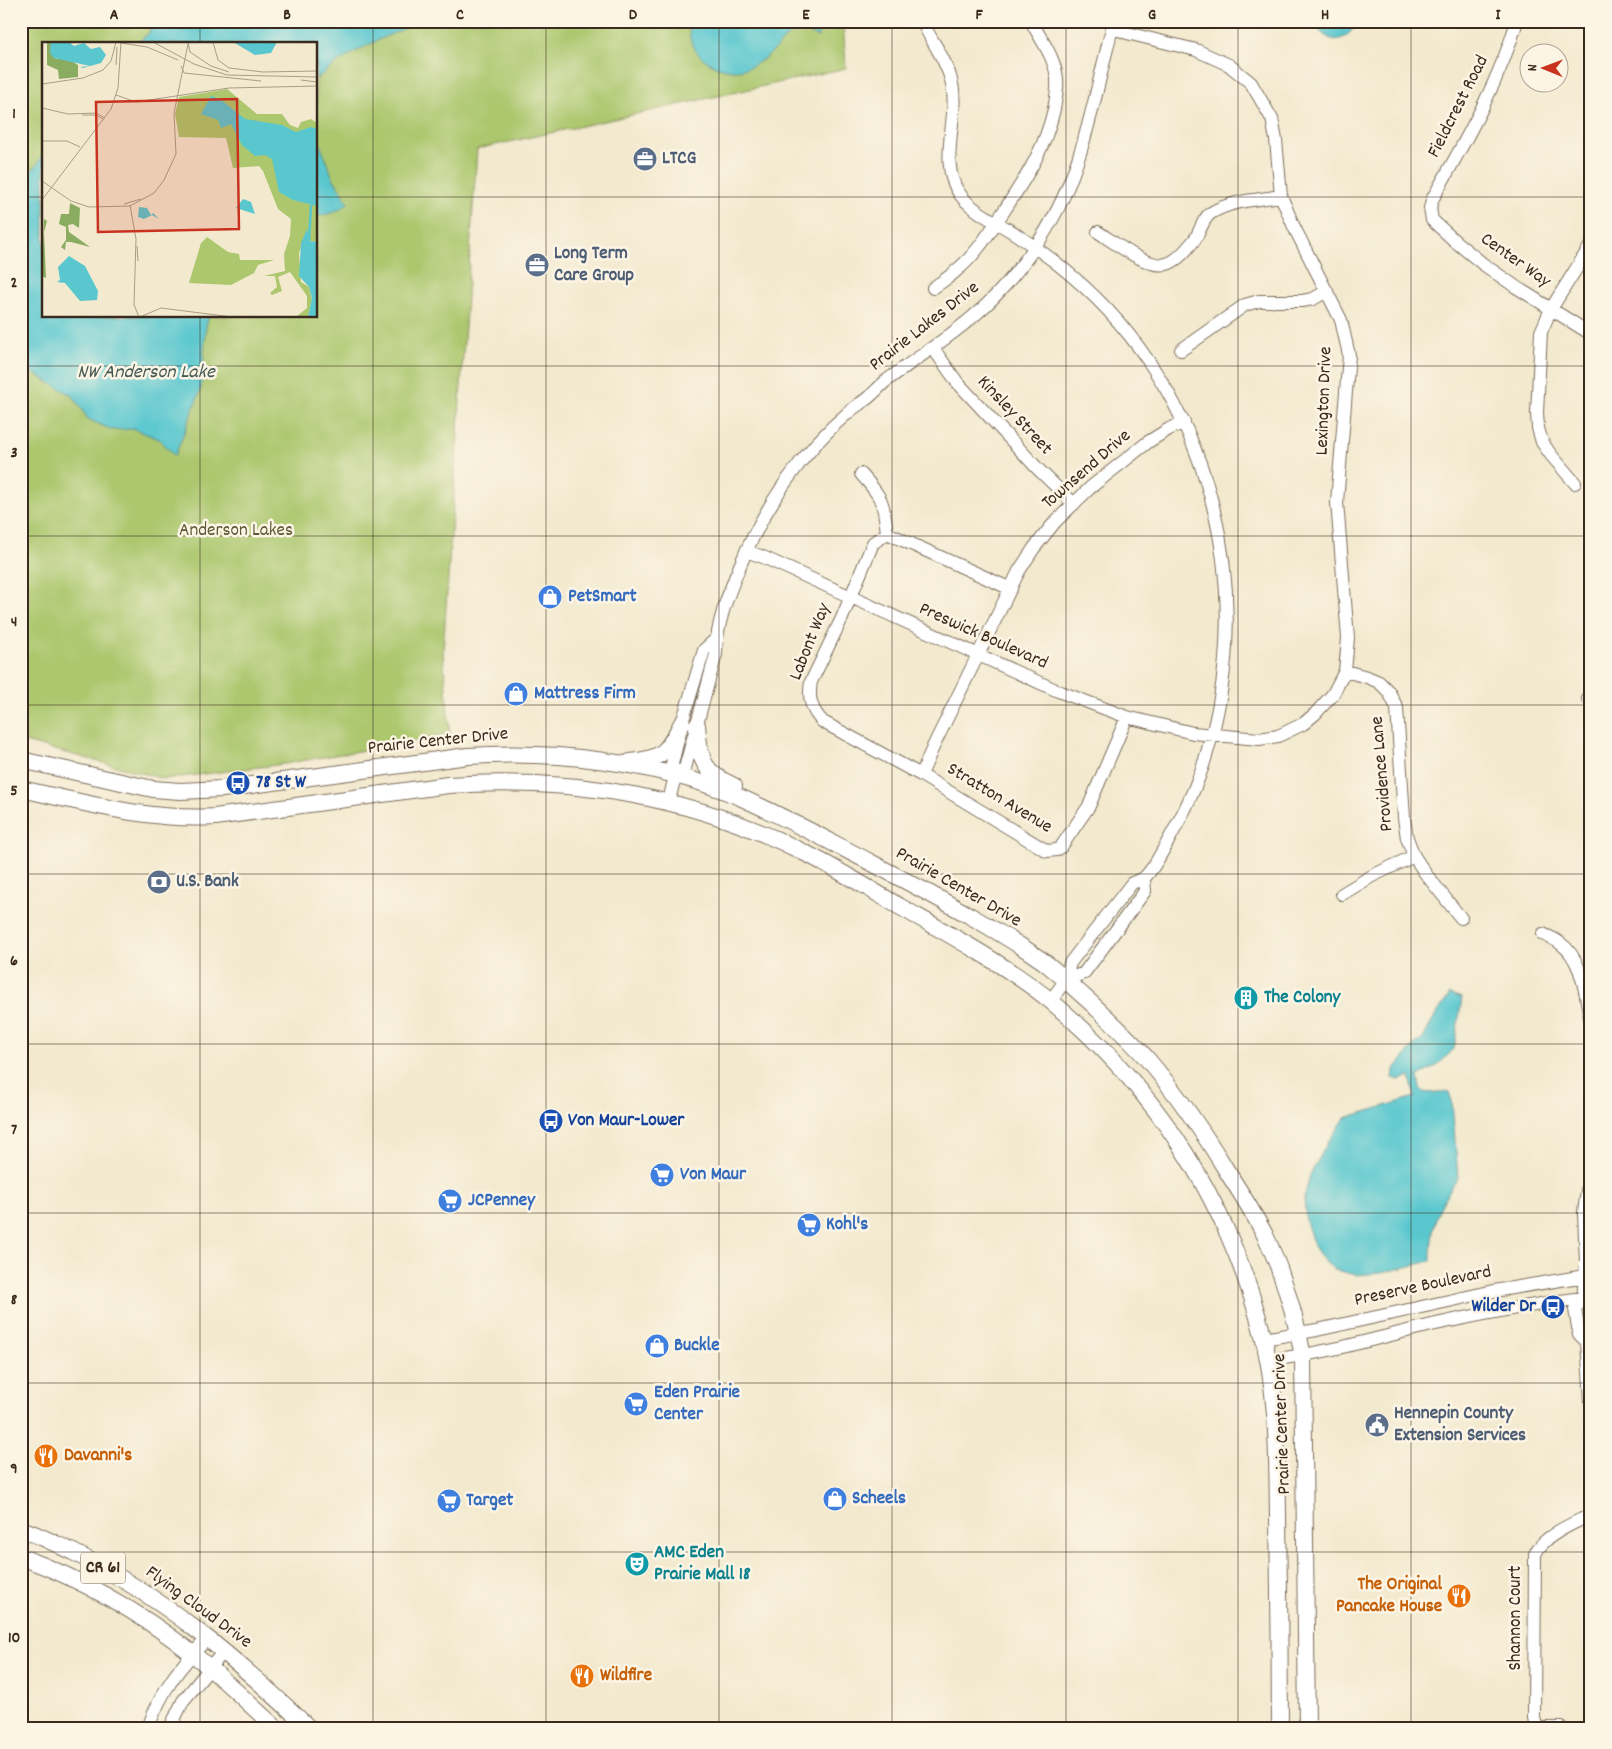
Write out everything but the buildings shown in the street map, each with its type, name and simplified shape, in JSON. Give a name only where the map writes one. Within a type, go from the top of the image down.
[{"type":"main road","points":[[614,763],[647,761],[661,754],[690,724],[702,760],[714,776],[772,801],[820,836]]},
{"type":"main road","name":"Prairie Center Drive","points":[[21,760],[153,789],[180,791],[222,789],[494,754],[571,756],[614,763],[675,776],[733,794],[778,814],[978,920],[1044,962],[1110,1020],[1146,1058],[1179,1099],[1206,1138],[1264,1235],[1283,1280],[1299,1333],[1303,1356],[1307,1728]]},
{"type":"main road","name":"Prairie Center Drive","points":[[21,789],[148,815],[188,818],[215,817],[439,786],[482,782],[585,786],[669,801],[753,830],[808,854],[999,965],[1050,1001],[1100,1046],[1145,1096],[1173,1134],[1193,1164],[1231,1241],[1252,1300],[1268,1360],[1276,1410],[1280,1728]]},
{"type":"main road","name":"Flying Cloud Drive","points":[[21,1521],[27,1531],[93,1562],[162,1603],[237,1661],[309,1728]]},
{"type":"main road","name":"CR 61","points":[[21,1557],[46,1566],[76,1581],[150,1623],[209,1668],[276,1728]]},
{"type":"street","points":[[922,21],[951,79],[954,98],[950,162],[952,178],[959,192],[969,205],[1035,248],[1072,276],[1106,308],[1128,334],[1162,382],[1184,422],[1202,465],[1215,509],[1223,555],[1228,601],[1227,645],[1222,689],[1213,736],[1201,774],[1183,814],[1162,853],[1144,878],[1145,891],[1084,973],[1066,980],[1050,1001]]},
{"type":"street","points":[[933,288],[958,270],[980,246],[1032,168],[1043,147],[1050,124],[1058,80],[1055,64],[1048,48],[1031,21]]},
{"type":"street","name":"Fieldcrest Road","points":[[1430,208],[1488,99],[1504,62],[1517,21]]},
{"type":"street","name":"Lexington Drive","points":[[1113,24],[1127,33],[1196,50],[1229,65],[1251,83],[1272,119],[1276,140],[1281,196],[1294,227],[1341,320],[1349,355],[1337,502],[1348,629],[1345,671],[1333,694],[1315,714],[1278,736],[1258,739],[1213,736]]},
{"type":"street","name":"Prairie Lakes Drive","points":[[669,801],[675,776],[685,768],[690,724],[716,654],[716,638],[729,592],[746,551],[771,505],[791,476],[819,442],[850,410],[977,314],[1004,286],[1035,248],[1068,190],[1081,154],[1113,24]]},
{"type":"street","points":[[1098,232],[1146,262],[1165,265],[1173,262],[1195,238],[1208,214],[1231,203],[1281,196]]},
{"type":"street","name":"Center Way","points":[[1430,208],[1432,220],[1489,269],[1591,334]]},
{"type":"street","points":[[1575,482],[1542,442],[1538,428],[1541,332],[1551,309],[1591,246]]},
{"type":"street","points":[[1181,350],[1245,304],[1259,301],[1302,302],[1313,299],[1327,291]]},
{"type":"street","name":"Kinsley Street","points":[[933,348],[957,382],[1038,469],[1074,504]]},
{"type":"street","name":"Townsend Drive","points":[[921,775],[1019,571],[1034,548],[1055,522],[1091,487],[1148,442],[1184,422]]},
{"type":"street","points":[[861,474],[881,499],[887,533],[1011,589]]},
{"type":"street","name":"Labont Way","points":[[887,533],[873,543],[842,618],[811,682],[809,692],[810,703],[815,714],[823,722],[921,775]]},
{"type":"street","name":"Preswick Boulevard","points":[[746,551],[1058,691],[1127,718],[1213,736]]},
{"type":"street","name":"Providence Lane","points":[[1345,671],[1379,682],[1389,692],[1397,708],[1407,838],[1414,856],[1460,918]]},
{"type":"street","name":"Stratton Avenue","points":[[921,775],[1047,850],[1057,850],[1089,806],[1127,718]]},
{"type":"street","points":[[1342,894],[1372,876],[1414,856]]},
{"type":"street","points":[[1543,934],[1561,943],[1576,962],[1591,1022]]},
{"type":"street","points":[[1591,1163],[1584,1212],[1588,1301],[1575,1309],[1579,1334],[1589,1340],[1591,1401]]},
{"type":"street","name":"Preserve Boulevard","points":[[1263,1339],[1494,1291],[1587,1275]]},
{"type":"street","name":"Preserve Boulevard","points":[[1268,1360],[1303,1356],[1473,1317],[1549,1302],[1588,1301]]},
{"type":"street","name":"Shannon Court","points":[[1562,1728],[1536,1726],[1534,1718],[1535,1554],[1539,1545],[1570,1525],[1591,1515]]},
{"type":"street","points":[[148,1728],[165,1689],[177,1670],[208,1638]]},
{"type":"street","points":[[170,1728],[183,1702],[224,1651]]},
{"type":"green space","name":"Anderson Lakes","points":[[21,21],[843,21],[846,68],[477,149],[443,652],[450,735],[284,764],[164,779],[21,741]]},
{"type":"water","points":[[151,21],[425,21],[396,32],[354,52],[318,77],[318,42],[138,42],[149,33]]},
{"type":"water","points":[[689,21],[818,21],[818,37],[804,31],[790,33],[782,43],[758,63],[745,69],[736,70],[712,64],[699,54],[691,42]]},
{"type":"water","points":[[1310,21],[1356,21],[1347,35],[1340,39],[1332,39],[1320,32]]},
{"type":"water","points":[[318,138],[332,176],[348,203],[337,211],[318,215]]},
{"type":"water","name":"NW Anderson Lake","points":[[42,156],[42,318],[208,318],[206,326],[201,389],[175,456],[159,439],[134,429],[112,430],[88,419],[73,396],[21,366],[21,181],[37,165]]},
{"type":"water","points":[[1450,994],[1462,998],[1454,1049],[1437,1066],[1418,1076],[1420,1088],[1424,1092],[1449,1093],[1452,1101],[1458,1178],[1445,1198],[1437,1217],[1432,1237],[1431,1261],[1381,1273],[1356,1275],[1335,1270],[1324,1261],[1314,1246],[1306,1221],[1304,1199],[1310,1175],[1328,1142],[1345,1118],[1415,1097],[1410,1077],[1399,1080],[1393,1078],[1394,1070],[1415,1044],[1423,1039],[1432,1021]]},
{"type":"place","name":"LTCG","points":[[645,159]]},
{"type":"place","name":"Long Term Care Group","points":[[537,265]]},
{"type":"place","name":"PetSmart","points":[[550,597]]},
{"type":"place","name":"Mattress Firm","points":[[516,694]]},
{"type":"place","name":"78 St W","points":[[238,783]]},
{"type":"place","name":"U.S. Bank","points":[[159,882]]},
{"type":"place","name":"The Colony","points":[[1246,998]]},
{"type":"place","name":"Von Maur-Lower","points":[[551,1121]]},
{"type":"place","name":"Von Maur","points":[[662,1175]]},
{"type":"place","name":"JCPenney","points":[[450,1201]]},
{"type":"place","name":"Kohl's","points":[[809,1225]]},
{"type":"place","name":"Wilder Dr","points":[[1553,1307]]},
{"type":"place","name":"Buckle","points":[[657,1346]]},
{"type":"place","name":"Eden Prairie Center","points":[[636,1404]]},
{"type":"place","name":"Hennepin County Extension Services","points":[[1377,1425]]},
{"type":"place","name":"Davanni's","points":[[46,1456]]},
{"type":"place","name":"Scheels","points":[[835,1499]]},
{"type":"place","name":"Target","points":[[449,1501]]},
{"type":"place","name":"AMC Eden Prairie Mall 18","points":[[637,1564]]},
{"type":"place","name":"The Original Pancake House","points":[[1459,1596]]},
{"type":"place","name":"Wildfire","points":[[582,1676]]}]
